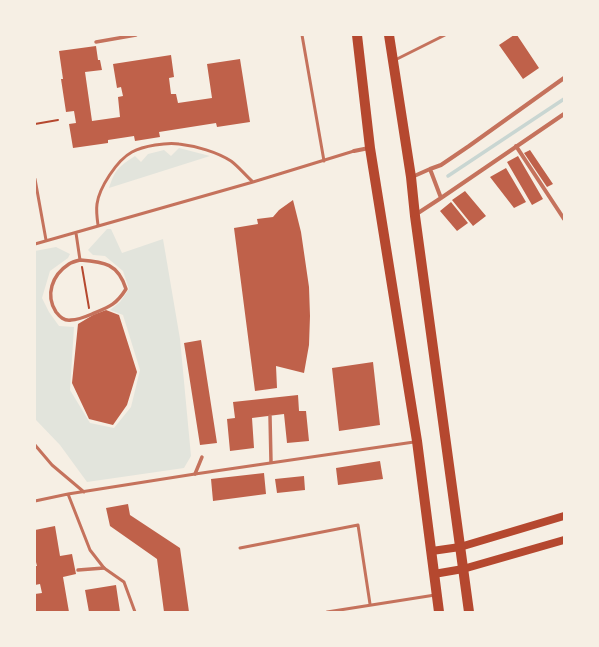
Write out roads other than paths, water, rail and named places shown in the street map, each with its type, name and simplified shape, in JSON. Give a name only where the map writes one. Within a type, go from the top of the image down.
[{"type":"highway","points":[[357,35],[370,148],[416,441],[439,612]]},
{"type":"highway","points":[[390,35],[411,177],[469,612]]},
{"type":"main road","points":[[432,551],[460,547],[564,516]]},
{"type":"main road","points":[[434,574],[463,569],[564,540]]},
{"type":"street","points":[[96,42],[136,35]]},
{"type":"street","points":[[411,177],[441,165],[564,78]]},
{"type":"street","points":[[415,216],[564,114]]},
{"type":"street","points":[[516,146],[564,219]]},
{"type":"street","points":[[354,151],[370,148]]},
{"type":"street","points":[[430,169],[440,198]]},
{"type":"street","points":[[80,260],[102,262],[112,267],[122,278],[126,289],[118,301],[104,309],[70,321],[60,318],[52,306],[49,296],[52,285],[59,272],[69,263],[80,260]]},
{"type":"street","points":[[270,416],[271,462]]},
{"type":"street","points":[[195,474],[202,457]]},
{"type":"street","points":[[78,570],[104,568]]},
{"type":"lane","points":[[302,35],[324,161]]},
{"type":"lane","points":[[393,61],[445,35]]},
{"type":"lane","points":[[98,225],[97,203],[106,180],[121,160],[131,152],[165,144],[179,144],[214,153],[232,162],[253,182]]},
{"type":"lane","points":[[35,244],[253,182],[354,151]]},
{"type":"lane","points":[[35,180],[46,240]]},
{"type":"lane","points":[[76,233],[80,260]]},
{"type":"lane","points":[[35,501],[68,494],[271,462],[416,441]]},
{"type":"lane","points":[[35,445],[52,464],[84,492]]},
{"type":"lane","points":[[68,494],[90,550],[104,568],[124,582],[135,612]]},
{"type":"lane","points":[[240,548],[358,525],[370,604]]},
{"type":"lane","points":[[327,612],[370,604],[437,595]]},
{"type":"waterway","points":[[448,176],[564,99]]}]
